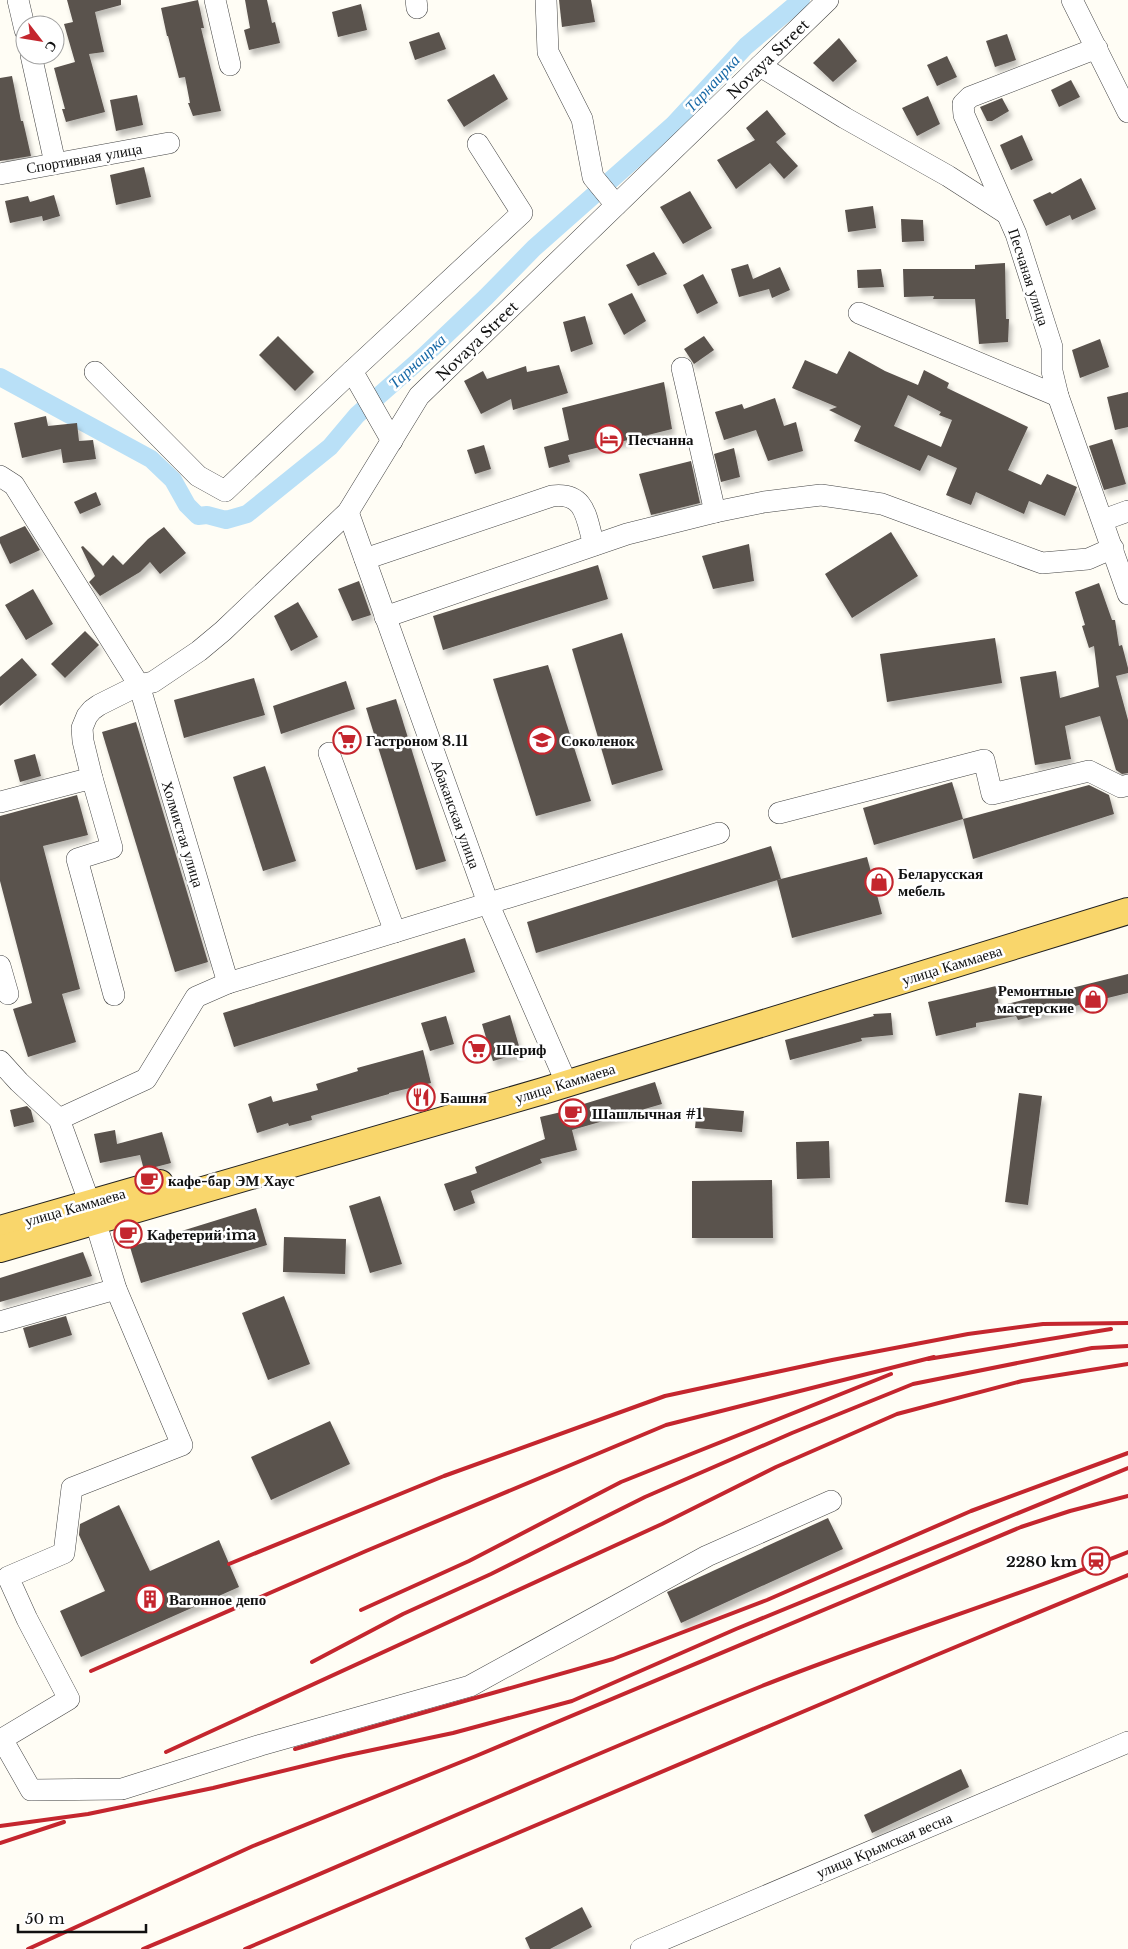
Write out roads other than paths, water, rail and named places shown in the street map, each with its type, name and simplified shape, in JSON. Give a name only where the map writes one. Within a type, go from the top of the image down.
[{"type":"main road","name":"улица Каммаева","points":[[564,1076],[1128,893]]},
{"type":"main road","name":"улица Каммаева","points":[[0,1249],[92,1213],[1128,911]]},
{"type":"main road","name":"улица Каммаева","points":[[0,1229],[92,1213]]},
{"type":"street","points":[[18,0],[22,15]]},
{"type":"street","points":[[215,0],[230,65]]},
{"type":"street","points":[[546,0],[548,52],[582,119],[593,177],[616,206]]},
{"type":"street","name":"Novaya Street","points":[[114,995],[78,859],[112,848],[82,735],[82,728],[87,716],[99,704],[139,685],[153,682],[199,651],[223,631],[348,512],[419,396],[828,0]]},
{"type":"street","points":[[1072,0],[1098,48],[1128,112]]},
{"type":"street","name":"Песчаная улица","points":[[1098,48],[970,97],[963,104],[964,115],[1016,234],[1052,347],[1052,371],[1058,396],[1128,594]]},
{"type":"street","points":[[33,65],[55,163]]},
{"type":"street","points":[[760,66],[845,118],[948,176],[1007,214]]},
{"type":"street","name":"Спортивная улица","points":[[0,174],[169,143]]},
{"type":"street","points":[[96,372],[198,476],[225,491],[356,379],[522,213],[478,144]]},
{"type":"street","points":[[859,313],[1058,396]]},
{"type":"street","points":[[682,368],[715,512]]},
{"type":"street","points":[[356,379],[392,441]]},
{"type":"street","name":"Холмистая улица","points":[[0,476],[14,485],[139,685],[228,983]]},
{"type":"street","points":[[365,559],[552,496],[561,495],[570,496],[577,500],[582,507],[594,545]]},
{"type":"street","points":[[385,617],[627,534],[764,502],[821,495],[882,504],[1042,563],[1088,560],[1113,548]]},
{"type":"street","points":[[1103,520],[1128,511]]},
{"type":"street","name":"Абаканская улица","points":[[348,512],[488,903],[564,1076]]},
{"type":"street","points":[[329,753],[395,932]]},
{"type":"street","points":[[779,813],[984,760],[992,794],[1089,771],[1121,786],[1128,785]]},
{"type":"street","points":[[0,802],[92,778]]},
{"type":"street","points":[[59,1119],[146,1079],[196,997],[228,983],[719,834]]},
{"type":"street","points":[[0,966],[8,994]]},
{"type":"street","points":[[0,1061],[19,1082],[59,1119],[116,1289],[182,1445],[72,1488],[64,1553],[8,1577],[27,1619],[69,1699],[2,1739],[31,1790],[122,1789],[270,1742],[470,1686],[708,1556],[832,1501]]},
{"type":"street","points":[[0,1322],[116,1289]]},
{"type":"street","name":"улица Крымская весна","points":[[641,1949],[1128,1742]]},
{"type":"waterway","name":"Тарнаирка","points":[[0,377],[151,459],[173,480],[187,505],[198,516],[207,515],[226,520],[247,514],[330,447],[357,415],[424,356],[534,248],[673,125],[746,46],[801,0]]},
{"type":"railway","points":[[229,1564],[444,1476],[665,1396],[832,1360],[968,1334],[1043,1324],[1128,1323]]},
{"type":"railway","points":[[928,1359],[1111,1329]]},
{"type":"railway","points":[[312,1662],[403,1614],[491,1574],[645,1497],[792,1433],[913,1384],[1092,1348],[1128,1346]]},
{"type":"railway","points":[[91,1671],[366,1551],[666,1425],[934,1357]]},
{"type":"railway","points":[[166,1752],[662,1524],[776,1467],[897,1414],[1022,1381],[1128,1364]]},
{"type":"railway","points":[[361,1610],[469,1561],[621,1482],[891,1374]]},
{"type":"railway","points":[[295,1749],[613,1659],[767,1600],[971,1511],[1128,1453]]},
{"type":"railway","points":[[0,1826],[88,1814],[213,1788],[344,1756],[453,1733],[572,1701],[736,1629],[1128,1468]]},
{"type":"railway","points":[[28,1949],[253,1846],[476,1756],[1021,1527],[1070,1511],[1128,1496]]},
{"type":"railway","points":[[143,1949],[607,1750],[762,1686],[1128,1552]]},
{"type":"railway","points":[[245,1949],[1128,1575]]},
{"type":"railway","points":[[0,1843],[64,1822]]},
{"type":"place","name":"Песчанна","points":[[609,439]]},
{"type":"place","name":"Гастроном 8.11","points":[[347,740]]},
{"type":"place","name":"Соколенок","points":[[542,740]]},
{"type":"place","name":"Беларусская мебель","points":[[879,882]]},
{"type":"place","name":"Ремонтные мастерские","points":[[1093,999]]},
{"type":"place","name":"Шериф","points":[[477,1049]]},
{"type":"place","name":"Башня","points":[[421,1097]]},
{"type":"place","name":"Шашлычная #1","points":[[573,1113]]},
{"type":"place","name":"кафе-бар ЭМ Хаус","points":[[149,1180]]},
{"type":"place","name":"Кафетерий ima","points":[[128,1234]]},
{"type":"place","name":"2280 km","points":[[1096,1561]]},
{"type":"place","name":"Вагонное депо","points":[[150,1599]]}]
